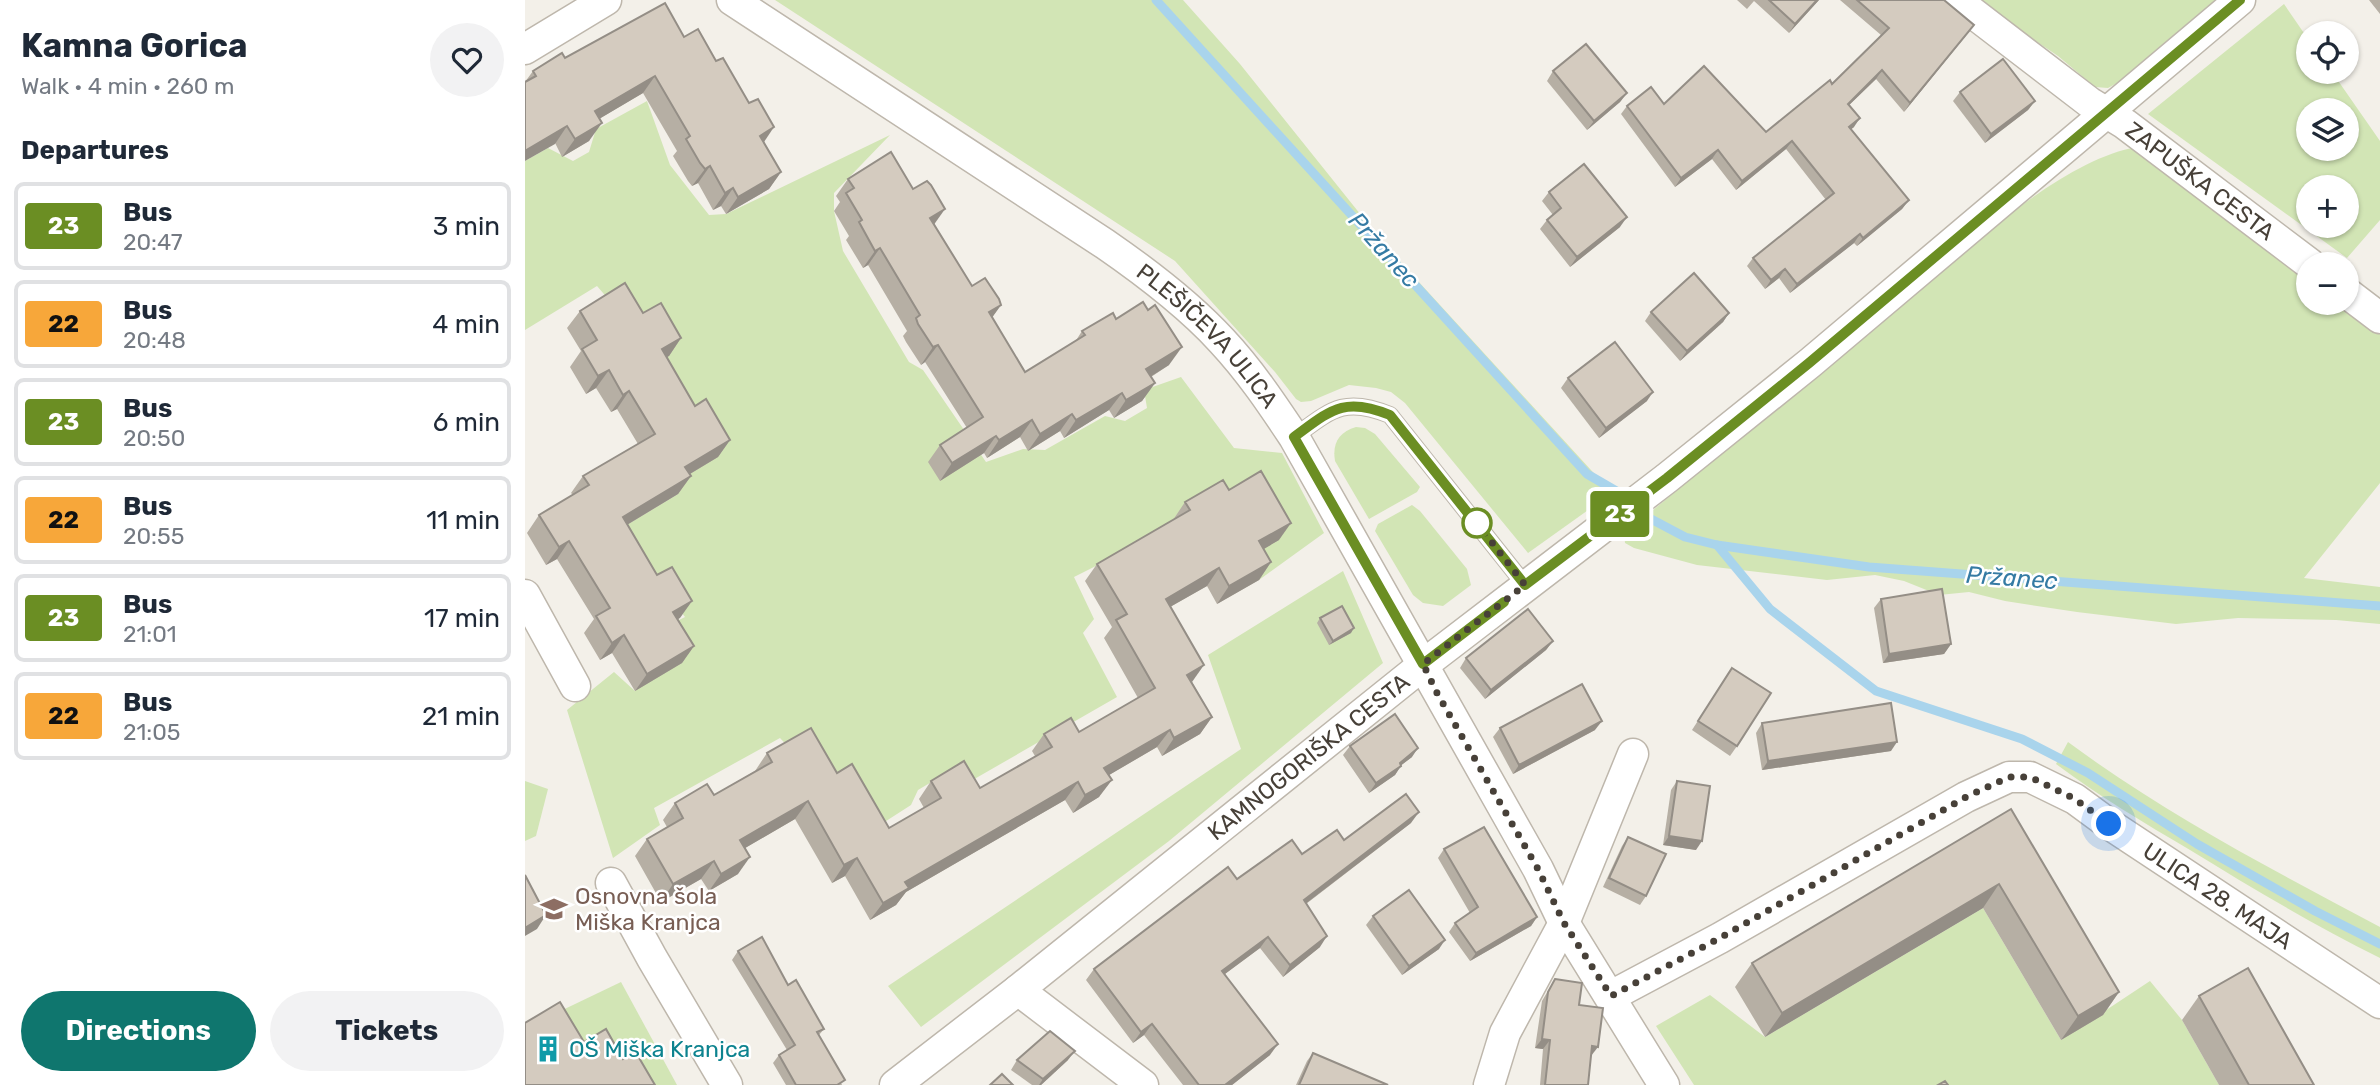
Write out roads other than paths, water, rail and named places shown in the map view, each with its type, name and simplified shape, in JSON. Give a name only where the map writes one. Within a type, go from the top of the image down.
[{"type":"street","points":[[525,49],[606,0]]},
{"type":"street","name":"PLEŠIČEVA ULICA","points":[[732,0],[1095,237],[1156,280],[1222,341],[1261,387],[1294,437],[1538,869],[1564,923],[1664,1085]]},
{"type":"street","name":"ZAPUŠKA CESTA","points":[[1956,0],[2296,254]]},
{"type":"street","name":"KAMNOGORIŠKA CESTA","points":[[895,1085],[1018,990],[1423,664],[1667,478],[1809,363],[2240,0]]},
{"type":"street","points":[[2359,301],[2380,318]]},
{"type":"street","points":[[525,595],[575,686]]},
{"type":"street","points":[[1489,1085],[1506,1033],[1564,923],[1633,754]]},
{"type":"street","name":"ULICA 28. MAJA","points":[[1611,996],[1720,938],[1966,797],[2009,777],[2030,777],[2075,799],[2380,1003]]},
{"type":"street","points":[[611,883],[727,1085]]},
{"type":"street","points":[[1018,990],[1143,1085]]},
{"type":"lane","points":[[1294,437],[1323,416],[1348,405],[1361,405],[1390,415],[1525,585]]},
{"type":"waterway","name":"Pržanec","points":[[1156,0],[1587,474],[1618,492]]},
{"type":"waterway","name":"Pržanec","points":[[1651,519],[1685,537],[1717,545],[1869,567],[2380,606]]},
{"type":"waterway","points":[[1717,545],[1770,609],[1876,691],[2022,739],[2088,773],[2197,844],[2315,911],[2380,944]]},
{"type":"place","name":"Osnovna šola Miška Kranjca","points":[[554,909]]},
{"type":"place","name":"OŠ Miška Kranjca","points":[[548,1049]]}]
